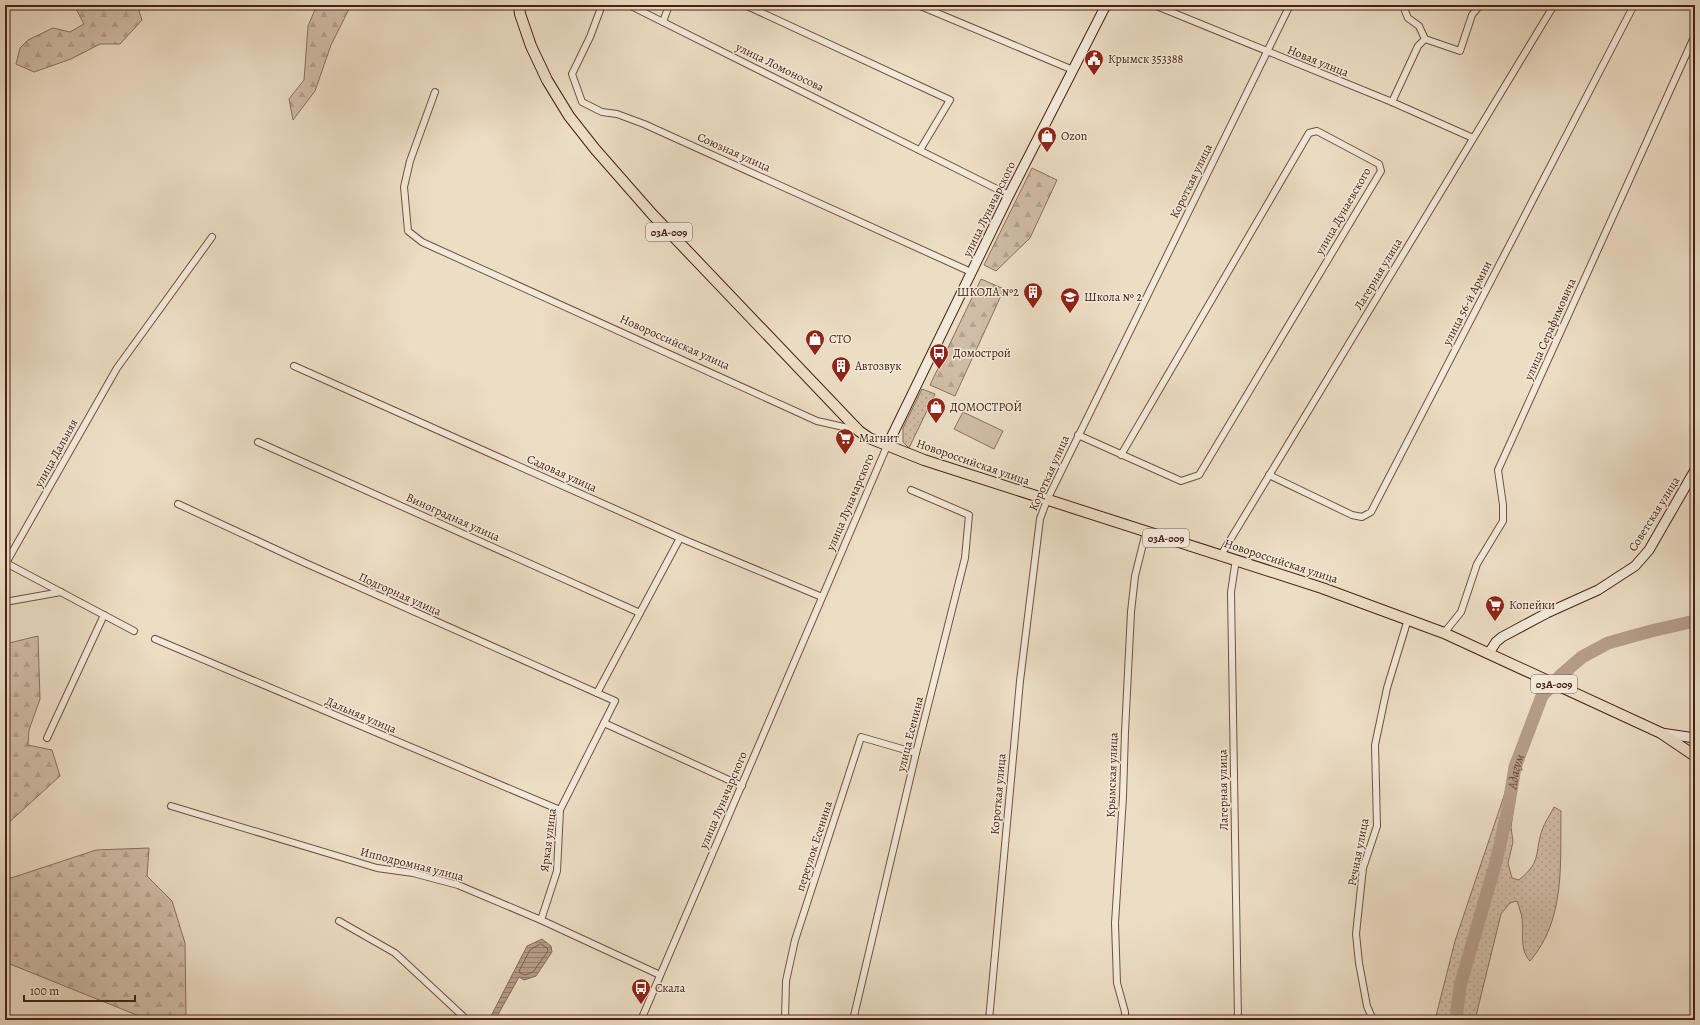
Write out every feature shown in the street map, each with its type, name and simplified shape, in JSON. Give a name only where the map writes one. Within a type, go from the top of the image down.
[{"type":"main road","name":"03А-009","points":[[519,5],[520,14],[531,46],[548,80],[569,116],[591,144],[652,214],[859,431]]},
{"type":"main road","name":"улица Луначарского","points":[[887,446],[1009,195],[1106,5]]},
{"type":"main road","name":"Новороссийская улица","points":[[859,431],[869,438],[924,460],[1146,532],[1236,559],[1408,619],[1489,653],[1661,733]]},
{"type":"main road","name":"Советская улица","points":[[1489,653],[1496,642],[1502,637],[1547,613],[1598,590],[1635,566],[1649,550],[1695,470]]},
{"type":"main road","name":"03А-009","points":[[1661,733],[1695,756]]},
{"type":"main road","points":[[1661,733],[1695,738]]},
{"type":"street","name":"Союзная улица","points":[[602,5],[590,37],[572,74],[582,102],[602,112],[618,114],[644,124],[972,272]]},
{"type":"street","name":"улица Ломоносова","points":[[629,5],[1009,195]]},
{"type":"street","points":[[663,22],[669,5]]},
{"type":"street","points":[[744,5],[950,100],[920,150]]},
{"type":"street","points":[[918,5],[1073,70]]},
{"type":"street","name":"Новая улица","points":[[1154,5],[1392,102],[1473,138]]},
{"type":"street","name":"Короткая улица","points":[[989,1020],[1020,681],[1040,520],[1047,500],[1078,435],[1290,5]]},
{"type":"street","points":[[1407,5],[1405,11],[1408,18],[1419,26],[1425,39],[1460,51],[1472,15],[1480,5]]},
{"type":"street","name":"Лагерная улица","points":[[1221,555],[1554,5]]},
{"type":"street","name":"улица 56-й Армии","points":[[1269,475],[1352,515],[1362,517],[1371,512],[1634,5]]},
{"type":"street","name":"улица Серафимовича","points":[[1444,633],[1461,612],[1477,564],[1503,521],[1503,505],[1498,470],[1695,35]]},
{"type":"street","points":[[1392,102],[1418,46],[1425,39]]},
{"type":"street","name":"Новороссийская улица","points":[[435,92],[410,161],[404,187],[408,231],[422,242],[817,421],[859,431]]},
{"type":"street","name":"улица Дунаевского","points":[[1317,131],[1380,164],[1381,172],[1199,476],[1181,481],[1121,455],[1309,133],[1317,131]]},
{"type":"street","name":"улица Дальняя","points":[[134,631],[6,563],[117,368],[212,237]]},
{"type":"street","name":"Садовая улица","points":[[294,366],[680,538],[822,597]]},
{"type":"street","points":[[1078,435],[1121,455]]},
{"type":"street","name":"Виноградная улица","points":[[258,442],[640,613]]},
{"type":"street","name":"улица Луначарского","points":[[641,1020],[887,446]]},
{"type":"street","name":"улица Есенина","points":[[853,1020],[916,753],[965,558],[969,515],[911,490]]},
{"type":"street","name":"Подгорная улица","points":[[178,504],[303,562],[615,701]]},
{"type":"street","name":"Крымская улица","points":[[1125,1020],[1125,1012],[1117,983],[1115,923],[1123,797],[1131,612],[1135,576],[1146,532]]},
{"type":"street","points":[[597,693],[680,538]]},
{"type":"street","name":"Лагерная улица","points":[[1236,559],[1231,592],[1238,1020]]},
{"type":"street","points":[[5,602],[61,592]]},
{"type":"street","points":[[47,738],[104,615]]},
{"type":"street","name":"Речная улица","points":[[1373,1020],[1367,1006],[1359,963],[1356,934],[1363,868],[1376,826],[1375,745],[1386,688],[1408,619]]},
{"type":"street","name":"Дальняя улица","points":[[154,640],[560,810]]},
{"type":"street","name":"Яркая улица","points":[[540,920],[557,871],[560,810],[615,701]]},
{"type":"street","points":[[604,723],[742,786]]},
{"type":"street","name":"переулок Есенина","points":[[786,1020],[786,981],[795,940],[861,736],[916,753]]},
{"type":"street","name":"Ипподромная улица","points":[[171,806],[378,868],[413,873],[458,885],[540,920],[660,975]]},
{"type":"street","points":[[339,921],[395,954],[467,1020]]},
{"type":"green space","points":[[74,5],[137,5],[142,20],[120,44],[100,44],[71,59],[34,72],[16,64],[20,48],[28,40],[53,28],[70,32],[84,24]]},
{"type":"green space","points":[[317,5],[351,5],[331,45],[315,91],[293,120],[289,99],[304,80],[308,26]]},
{"type":"green space","points":[[1032,168],[1057,180],[1030,238],[996,271],[984,265]]},
{"type":"green space","points":[[981,279],[1004,289],[955,396],[930,385]]},
{"type":"green space","points":[[922,389],[935,394],[909,448],[903,442],[903,428]]},
{"type":"green space","points":[[963,412],[1003,431],[994,449],[954,429]]},
{"type":"green space","points":[[38,636],[40,699],[29,730],[28,745],[52,750],[60,776],[5,826],[5,644]]},
{"type":"green space","points":[[1510,778],[1513,813],[1511,827],[1513,842],[1508,863],[1512,878],[1519,880],[1531,868],[1536,857],[1542,830],[1546,821],[1554,807],[1561,811],[1559,890],[1550,927],[1542,945],[1530,961],[1524,951],[1521,912],[1517,901],[1510,903],[1501,914],[1475,1020],[1435,1020],[1455,941]]},
{"type":"green space","points":[[149,848],[147,876],[172,901],[185,943],[186,1017],[184,1020],[149,1020],[5,962],[5,880],[96,850]]},
{"type":"water","points":[[542,939],[551,946],[552,952],[536,976],[524,980],[519,977],[495,1020],[489,1020],[527,946]]},
{"type":"waterway","name":"Адагум","points":[[1456,1020],[1460,986],[1496,862],[1508,809],[1515,767],[1542,696],[1560,676],[1582,657],[1608,643],[1695,621]]},
{"type":"place","name":"Крымск 353388","points":[[1094,76]]},
{"type":"place","name":"Ozon","points":[[1047,153]]},
{"type":"place","name":"ШКОЛА №2","points":[[1033,309]]},
{"type":"place","name":"Школа № 2","points":[[1070,314]]},
{"type":"place","name":"СТО","points":[[815,356]]},
{"type":"place","name":"Домострой","points":[[939,370]]},
{"type":"place","name":"Автозвук","points":[[841,383]]},
{"type":"place","name":"ДОМОСТРОЙ","points":[[936,424]]},
{"type":"place","name":"Магнит","points":[[845,455]]},
{"type":"place","name":"Копейки","points":[[1495,622]]},
{"type":"place","name":"Скала","points":[[641,1005]]}]
